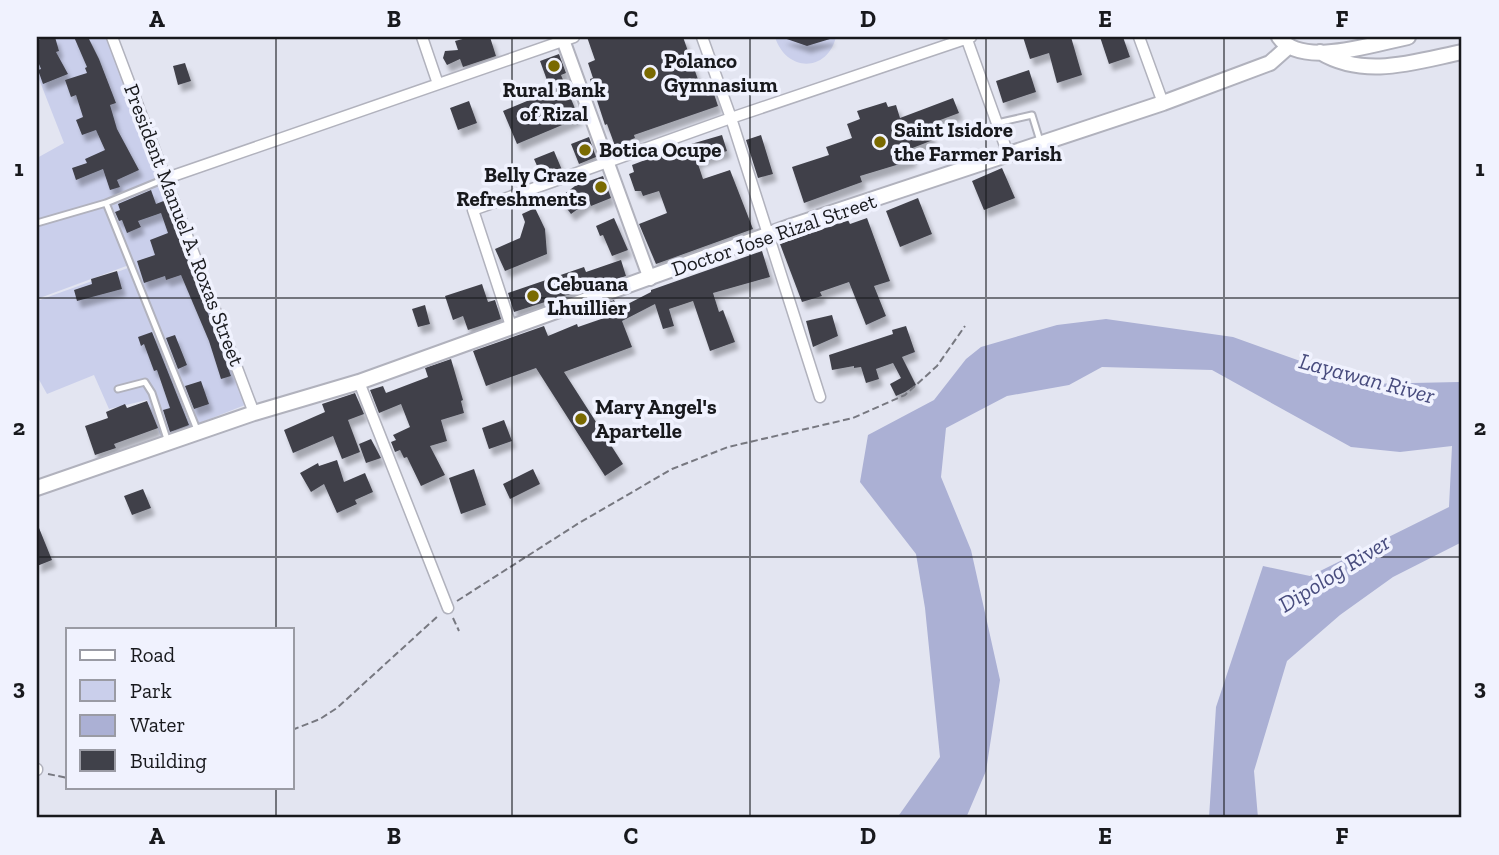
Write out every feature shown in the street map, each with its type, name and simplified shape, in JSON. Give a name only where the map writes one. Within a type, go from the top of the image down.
[{"type":"main road","points":[[1284,42],[1301,52],[1320,52],[1340,51],[1408,37]]},
{"type":"main road","name":"Doctor Jose Rizal Street","points":[[37,488],[254,413],[359,382],[650,279],[768,234],[1163,103],[1270,63],[1284,42]]},
{"type":"main road","points":[[1320,52],[1336,62],[1357,67],[1388,66],[1462,52]]},
{"type":"street","name":"President Manuel A. Roxas Street","points":[[112,37],[254,413]]},
{"type":"street","points":[[422,37],[438,84]]},
{"type":"street","points":[[702,37],[820,397]]},
{"type":"street","points":[[511,326],[473,209],[730,118],[968,37],[1008,154]]},
{"type":"street","points":[[1139,37],[1163,103]]},
{"type":"street","points":[[167,178],[566,38],[650,279]]},
{"type":"street","points":[[359,382],[449,608]]},
{"type":"lane","points":[[997,123],[1032,115],[1041,144]]},
{"type":"lane","points":[[37,223],[106,203],[167,178]]},
{"type":"lane","points":[[106,203],[198,432]]},
{"type":"lane","points":[[118,389],[145,382],[152,393],[168,442]]},
{"type":"path","points":[[294,729],[320,719],[337,708],[435,618],[568,530],[672,469],[728,447],[853,418],[905,395],[937,366],[965,326]]},
{"type":"path","points":[[449,608],[459,631]]},
{"type":"path","points":[[37,770],[66,777]]},
{"type":"green space","points":[[37,37],[106,37],[245,405],[192,426],[129,265],[37,299],[37,158],[64,143],[37,74]]},
{"type":"green space","points":[[775,37],[836,37],[824,57],[806,64],[788,57],[780,49]]},
{"type":"green space","points":[[128,268],[191,426],[161,437],[147,400],[109,409],[94,375],[47,394],[37,376],[37,301]]},
{"type":"water","name":"Dipolog River","points":[[1106,319],[1233,337],[1365,384],[1459,382],[1462,378],[1462,542],[1393,577],[1340,615],[1287,661],[1254,771],[1258,818],[1209,818],[1216,707],[1263,566],[1310,576],[1449,507],[1452,446],[1400,452],[1351,447],[1212,370],[1102,367],[1069,385],[1007,396],[946,428],[941,477],[971,550],[1000,680],[986,771],[966,818],[897,818],[940,757],[925,608],[916,554],[860,482],[868,435],[934,400],[966,359],[981,347],[1057,325]]},
{"type":"building","points":[[55,37],[59,51],[56,52],[68,74],[43,84],[38,70],[41,69],[37,59],[37,40]]},
{"type":"building","points":[[74,37],[88,37],[99,59],[116,103],[110,105],[117,129],[139,170],[117,180],[120,187],[110,190],[103,169],[76,180],[72,168],[87,163],[85,159],[105,150],[96,130],[82,135],[76,120],[83,117],[76,95],[71,97],[65,80],[87,73]]},
{"type":"building","points":[[470,37],[490,37],[496,56],[463,67],[460,59],[447,65],[443,58],[445,51],[458,50],[455,41]]},
{"type":"building","points":[[587,37],[683,37],[701,88],[711,85],[718,106],[634,135],[635,138],[615,146],[590,79],[593,78],[588,63],[595,60]]},
{"type":"building","points":[[781,37],[830,37],[830,39],[807,46]]},
{"type":"building","points":[[1023,37],[1071,37],[1082,75],[1057,83],[1049,53],[1030,59]]},
{"type":"building","points":[[1100,37],[1123,37],[1130,57],[1109,64]]},
{"type":"building","points":[[559,54],[566,73],[561,75],[579,118],[517,144],[503,111],[551,91],[540,61]]},
{"type":"building","points":[[185,63],[191,81],[178,85],[173,66]]},
{"type":"building","points":[[1029,70],[1036,92],[1003,103],[996,81]]},
{"type":"building","points":[[953,98],[959,113],[927,125],[933,140],[910,149],[913,160],[860,176],[862,182],[804,203],[792,167],[829,155],[826,147],[852,138],[847,124],[860,119],[857,111],[886,102],[888,107],[896,105],[900,118]]},
{"type":"building","points":[[469,101],[477,123],[458,130],[450,108]]},
{"type":"building","points":[[722,135],[727,151],[697,161],[703,179],[730,170],[753,229],[656,264],[639,224],[667,213],[659,191],[643,196],[641,191],[635,191],[629,174],[634,172],[632,165]]},
{"type":"building","points":[[761,135],[773,174],[758,178],[746,140]]},
{"type":"building","name":"Botica Ocupe","points":[[589,137],[596,157],[579,164],[571,144]]},
{"type":"building","points":[[554,151],[562,170],[542,177],[534,159]]},
{"type":"building","points":[[1002,168],[1015,198],[984,210],[972,181]]},
{"type":"building","points":[[603,176],[611,198],[591,206],[589,201],[571,214],[559,198],[575,186]]},
{"type":"building","points":[[151,190],[156,204],[166,200],[231,376],[221,379],[209,341],[181,275],[166,280],[165,276],[144,283],[137,261],[155,255],[150,240],[168,233],[161,213],[138,221],[141,227],[127,233],[122,220],[119,221],[115,212],[120,210],[118,204]]},
{"type":"building","points":[[918,198],[932,234],[900,247],[886,211]]},
{"type":"building","points":[[535,208],[545,229],[547,254],[505,271],[495,249],[520,238],[525,222],[522,214]]},
{"type":"building","points":[[614,218],[628,250],[612,256],[596,226]]},
{"type":"building","points":[[867,218],[890,281],[874,286],[886,316],[866,325],[849,282],[820,292],[822,296],[802,302],[780,244],[848,220],[850,224]]},
{"type":"building","points":[[762,251],[770,277],[713,293],[719,312],[723,310],[735,342],[710,351],[693,301],[669,309],[674,326],[663,329],[655,304],[622,321],[632,347],[564,372],[623,464],[605,476],[536,368],[486,386],[473,351],[544,326],[548,336],[577,324],[578,327],[607,317],[602,305],[614,300],[618,309],[651,290]]},
{"type":"building","points":[[621,260],[626,276],[514,312],[508,293],[584,267],[586,272]]},
{"type":"building","points":[[117,271],[122,289],[77,301],[74,290],[92,284],[91,279]]},
{"type":"building","points":[[482,284],[488,302],[495,300],[501,319],[468,330],[463,316],[453,320],[445,296]]},
{"type":"building","points":[[425,305],[430,324],[418,327],[412,309]]},
{"type":"building","points":[[832,315],[838,336],[813,347],[806,321]]},
{"type":"building","points":[[906,326],[915,352],[902,357],[916,385],[905,392],[896,396],[890,384],[901,378],[893,363],[876,369],[879,379],[866,383],[861,367],[832,370],[829,355],[893,334],[892,330]]},
{"type":"building","points":[[152,332],[189,425],[170,432],[163,410],[170,408],[157,370],[154,371],[144,344],[141,346],[138,337]]},
{"type":"building","points":[[175,335],[187,365],[178,369],[166,338]]},
{"type":"building","points":[[451,359],[464,413],[441,420],[447,441],[430,446],[445,475],[421,486],[407,457],[404,458],[400,450],[395,452],[391,442],[396,440],[393,435],[410,427],[401,404],[379,413],[370,390],[383,386],[386,393],[428,377],[425,368]]},
{"type":"building","points":[[201,381],[209,404],[194,409],[185,386]]},
{"type":"building","points":[[355,393],[364,414],[348,420],[360,452],[342,459],[333,436],[293,453],[284,430],[325,412],[322,404]]},
{"type":"building","points":[[147,401],[158,428],[114,444],[116,448],[95,455],[85,426],[108,418],[106,412],[125,404],[127,408]]},
{"type":"building","points":[[504,420],[512,441],[489,449],[482,428]]},
{"type":"building","points":[[371,439],[381,458],[366,463],[359,444]]},
{"type":"building","points":[[337,460],[344,482],[365,473],[373,492],[355,500],[357,504],[337,513],[324,484],[311,492],[300,473],[318,463],[319,466]]},
{"type":"building","points":[[474,469],[486,505],[461,514],[449,478]]},
{"type":"building","points":[[533,469],[540,484],[510,499],[503,484]]},
{"type":"building","points":[[143,489],[151,508],[132,515],[124,496]]},
{"type":"building","points":[[37,523],[52,560],[37,566]]},
{"type":"place","name":"Rural Bank of Rizal","points":[[554,66]]},
{"type":"place","name":"Polanco Gymnasium","points":[[650,73]]},
{"type":"place","name":"Saint Isidore the Farmer Parish","points":[[880,142]]},
{"type":"place","name":"Botica Ocupe","points":[[585,150]]},
{"type":"place","name":"Belly Craze Refreshments","points":[[601,187]]},
{"type":"place","name":"Cebuana Lhuillier","points":[[533,296]]},
{"type":"place","name":"Mary Angel's Apartelle","points":[[581,419]]},
{"type":"water label","name":"Layawan River","points":[[1367,378]]}]
